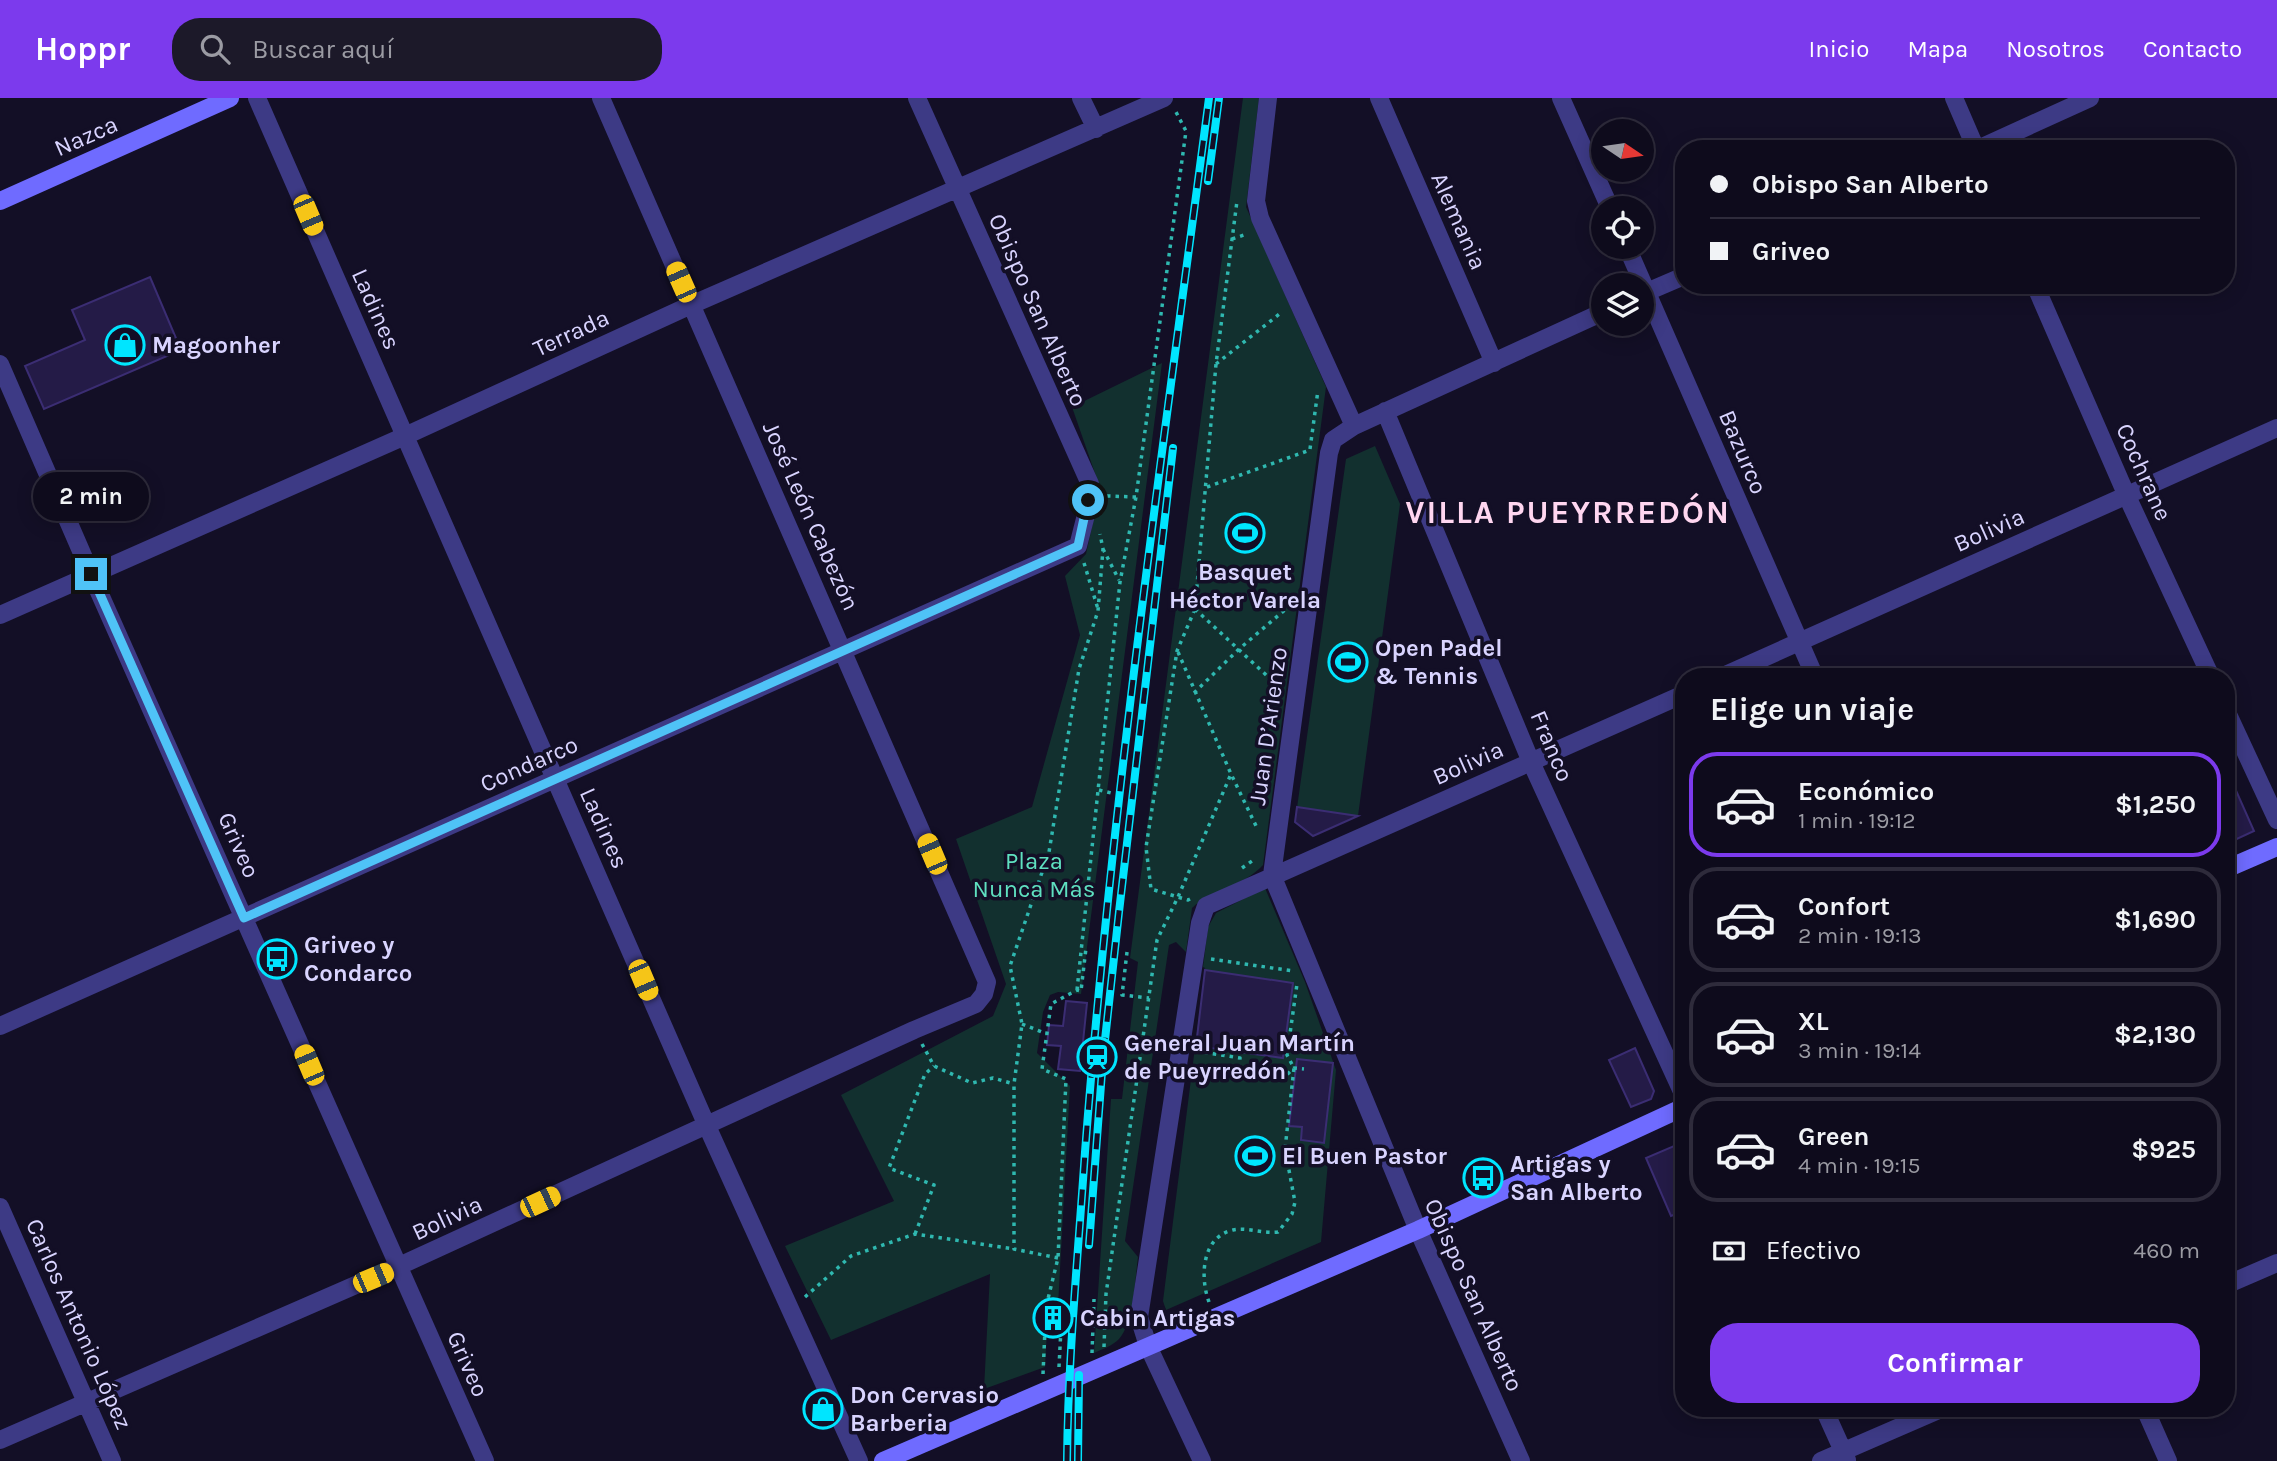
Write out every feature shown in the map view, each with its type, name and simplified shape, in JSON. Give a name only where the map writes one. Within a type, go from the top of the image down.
[{"type":"street","name":"Nazca","points":[[0,201],[230,98]]},
{"type":"street","name":"Ladines","points":[[257,98],[707,1126],[859,1461]]},
{"type":"street","name":"José León Cabezón","points":[[601,98],[844,649],[987,982],[984,994]]},
{"type":"street","name":"Obispo San Alberto","points":[[917,98],[1090,484]]},
{"type":"street","points":[[1081,98],[1096,129]]},
{"type":"street","points":[[1268,98],[1256,201],[1260,218],[1354,426]]},
{"type":"street","name":"Alemania","points":[[1379,98],[1494,363]]},
{"type":"street","points":[[1561,98],[1605,196]]},
{"type":"street","points":[[1954,98],[1973,140]]},
{"type":"street","points":[[1997,140],[2090,98]]},
{"type":"street","name":"Terrada","points":[[0,615],[405,436],[691,305],[1096,129],[1169,103]]},
{"type":"street","points":[[1654,288],[1675,279]]},
{"type":"street","name":"Cochrane","points":[[2039,294],[2126,494],[2207,668]]},
{"type":"street","name":"Bazurco","points":[[1654,316],[1811,668]]},
{"type":"street","points":[[1329,453],[1334,440],[1354,426],[1591,318]]},
{"type":"street","name":"Griveo","points":[[0,364],[485,1461]]},
{"type":"street","name":"Franco","points":[[1385,411],[1531,762],[1675,1076]]},
{"type":"street","name":"Bolivia","points":[[1742,668],[2277,428]]},
{"type":"street","name":"Juan D’Arienzo","points":[[1272,875],[1329,453]]},
{"type":"street","points":[[1078,546],[1090,484]]},
{"type":"street","name":"Condarco","points":[[0,1026],[1078,546]]},
{"type":"street","name":"Bolivia","points":[[1272,875],[1675,698]]},
{"type":"street","points":[[2235,729],[2277,820]]},
{"type":"street","points":[[2235,865],[2277,846]]},
{"type":"street","name":"Obispo San Alberto","points":[[1272,875],[1305,973],[1521,1461]]},
{"type":"street","points":[[1202,1461],[1148,1346],[1139,1317],[1200,923],[1206,906],[1272,875]]},
{"type":"street","name":"Bolivia","points":[[0,1440],[397,1267],[976,1003],[984,994]]},
{"type":"street","points":[[883,1461],[1418,1230],[1675,1111]]},
{"type":"street","name":"Carlos Antonio López","points":[[0,1207],[112,1461]]},
{"type":"street","points":[[2235,1281],[2277,1263]]},
{"type":"street","points":[[1828,1417],[1845,1456]]},
{"type":"street","points":[[1821,1461],[1845,1456],[1925,1417]]},
{"type":"street","points":[[2149,1417],[2168,1461]]},
{"type":"path","points":[[1077,990],[1119,582],[1136,497],[1186,131],[1169,103]]},
{"type":"path","points":[[1237,196],[1241,209]]},
{"type":"path","points":[[1199,894],[1188,900],[1151,889],[1146,847],[1177,650],[1195,609],[1216,364],[1232,239],[1250,234]]},
{"type":"path","points":[[1216,364],[1286,309]]},
{"type":"path","points":[[1308,463],[1319,385]]},
{"type":"path","points":[[1207,487],[1310,450],[1329,453]]},
{"type":"path","points":[[1090,484],[1108,496],[1136,497]]},
{"type":"path","points":[[1014,1249],[1014,1084],[1021,1024],[1010,966],[1049,852],[1079,669],[1098,611],[1103,550],[1098,523]]},
{"type":"path","points":[[1078,546],[1098,611]]},
{"type":"path","points":[[1103,550],[1119,582]]},
{"type":"path","points":[[1194,692],[1287,608],[1286,622]]},
{"type":"path","points":[[1195,609],[1279,687],[1280,674]]},
{"type":"path","points":[[1177,650],[1260,833],[1261,820]]},
{"type":"path","points":[[1097,1369],[1157,940],[1231,774]]},
{"type":"path","points":[[1099,790],[1111,793]]},
{"type":"path","points":[[1233,873],[1255,860],[1257,846]]},
{"type":"path","points":[[1049,1390],[1046,1307],[1058,1258],[1066,1079],[1042,1069],[1051,1004],[1081,990],[1086,947]]},
{"type":"path","points":[[1127,952],[1122,995],[1149,998]]},
{"type":"path","points":[[1195,957],[1305,973],[1287,1055],[1294,1068],[1285,1149],[1294,1190],[1292,1214],[1278,1232],[1267,1234],[1242,1229],[1231,1230],[1222,1234],[1214,1243],[1204,1264],[1204,1279],[1215,1318]]},
{"type":"path","points":[[1021,1024],[1047,1034]]},
{"type":"path","points":[[914,1030],[933,1066],[972,1083],[993,1079],[1014,1084]]},
{"type":"path","points":[[1181,1049],[1240,1058],[1238,1072],[1282,1079],[1294,1068],[1304,1069]]},
{"type":"path","points":[[915,1234],[934,1185],[889,1168],[925,1074],[933,1066]]},
{"type":"path","points":[[791,1308],[851,1256],[915,1234],[1058,1258]]},
{"type":"path","points":[[1094,1299],[1097,1369]]},
{"type":"path","points":[[1049,1390],[1061,1328]]},
{"type":"green space","points":[[1243,98],[1259,98],[1246,207],[1326,387],[1263,865],[1247,878],[1209,896],[1192,908],[1186,952],[1176,942],[1169,945],[1125,1241],[1138,1257],[1133,1300],[1128,1322],[1119,1339],[1094,1353],[1111,1099],[1122,1099],[1138,962],[1130,958]]},
{"type":"green space","name":"Plaza Nunca Más","points":[[1162,363],[1081,994],[1058,992],[1050,995],[1043,1012],[1037,1053],[1070,1086],[1058,1306],[1048,1312],[1045,1367],[984,1389],[990,1274],[831,1340],[785,1246],[894,1201],[841,1095],[993,1016],[1006,984],[956,839],[1032,807],[1080,635],[1065,576],[1086,554],[1098,500],[1097,479],[1072,407]]},
{"type":"green space","name":"Open Padel & Tennis","points":[[1375,446],[1400,504],[1358,816],[1313,836],[1295,822],[1346,459]]},
{"type":"green space","name":"El Buen Pastor","points":[[1265,888],[1305,982],[1336,1070],[1321,1242],[1166,1310],[1163,1301],[1208,927],[1216,913]]},
{"type":"building","name":"Magoonher","points":[[150,277],[181,350],[44,409],[25,366],[85,340],[72,310]]},
{"type":"building","points":[[2235,788],[2254,831],[2235,840]]},
{"type":"building","points":[[1297,807],[1358,816],[1313,836],[1295,822]]},
{"type":"building","points":[[1205,970],[1293,983],[1283,1058],[1196,1046]]},
{"type":"building","points":[[1066,1001],[1087,1003],[1080,1071],[1058,1069],[1061,1046],[1047,1045],[1049,1025],[1063,1026]]},
{"type":"building","points":[[1635,1048],[1654,1091],[1651,1099],[1631,1107],[1609,1060]]},
{"type":"building","points":[[1297,1059],[1333,1063],[1324,1143],[1301,1140],[1302,1127],[1289,1126]]},
{"type":"building","points":[[1675,1146],[1675,1214],[1671,1216],[1646,1158]]},
{"type":"railway","points":[[1067,1461],[1071,1345],[1085,1152],[1109,888],[1140,624],[1209,98]]},
{"type":"railway","points":[[1208,181],[1219,98]]},
{"type":"railway","points":[[1089,1245],[1103,1058],[1173,448]]},
{"type":"railway","points":[[1078,1461],[1079,1375]]},
{"type":"place","name":"Magoonher","points":[[125,345]]},
{"type":"place","name":"Basquet Héctor Varela","points":[[1245,533]]},
{"type":"place","name":"Open Padel & Tennis","points":[[1348,662]]},
{"type":"place","name":"Griveo y Condarco","points":[[277,959]]},
{"type":"place","name":"General Juan Martín de Pueyrredón","points":[[1097,1057]]},
{"type":"place","name":"El Buen Pastor","points":[[1255,1156]]},
{"type":"place","name":"Artigas y San Alberto","points":[[1483,1178]]},
{"type":"place","name":"Cabin Artigas","points":[[1053,1318]]},
{"type":"place","name":"Don Cervasio Barberia","points":[[823,1409]]},
{"type":"district","name":"VILLA PUEYRREDÓN","points":[[1568,512]]},
{"type":"route","points":[[91,574],[244,918],[1078,546],[1088,500]]}]
